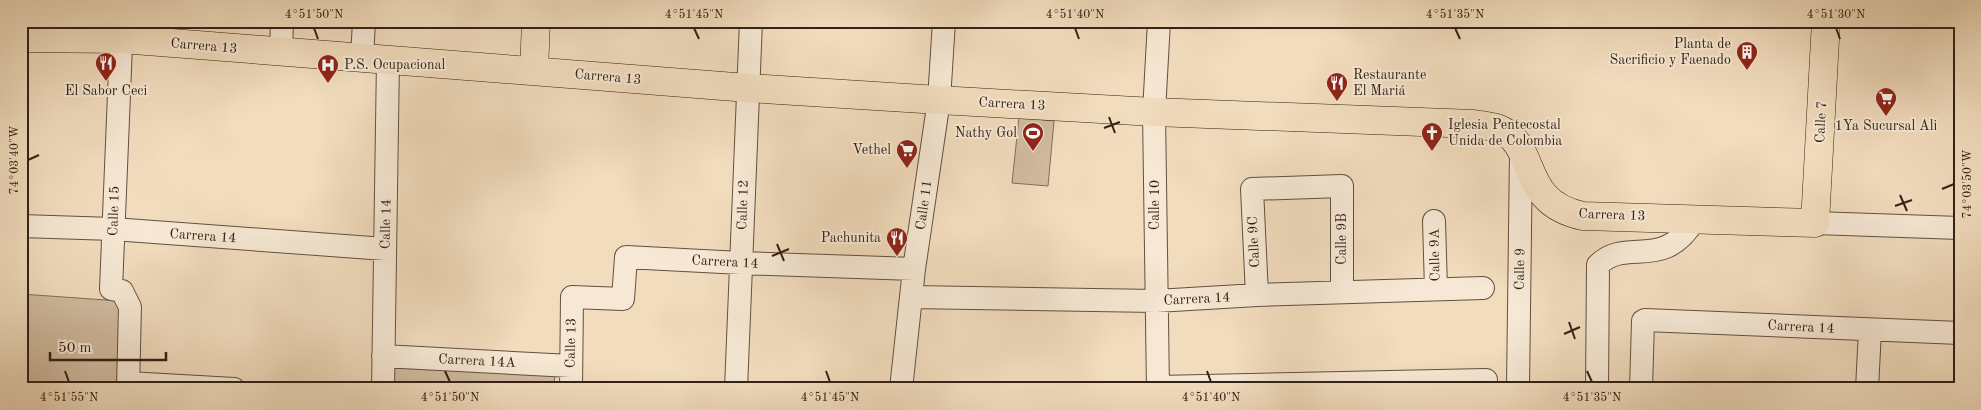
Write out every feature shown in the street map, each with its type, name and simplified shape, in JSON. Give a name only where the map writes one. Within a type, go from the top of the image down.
[{"type":"main road","points":[[534,71],[536,21]]},
{"type":"main road","name":"Calle 7","points":[[1815,223],[1826,21]]},
{"type":"main road","name":"Carrera 13","points":[[21,38],[122,30],[281,52],[748,88],[1154,112],[1474,124],[1497,128],[1505,133],[1521,148],[1538,190],[1550,202],[1561,209],[1583,216],[1815,223]]},
{"type":"street","points":[[281,52],[282,21]]},
{"type":"street","name":"Calle 14","points":[[364,21],[376,59],[385,249],[383,389]]},
{"type":"street","name":"Calle 12","points":[[736,389],[750,21]]},
{"type":"street","name":"Calle 11","points":[[901,389],[914,269],[939,100],[944,21]]},
{"type":"street","name":"Calle 10","points":[[1158,388],[1154,112],[1159,21]]},
{"type":"street","name":"Calle 15","points":[[122,30],[111,289],[122,291],[130,307],[128,386]]},
{"type":"street","name":"Calle 9","points":[[1518,389],[1521,148]]},
{"type":"street","name":"Calle 9B","points":[[1252,189],[1342,186],[1342,292]]},
{"type":"street","name":"Calle 9C","points":[[1252,189],[1257,295]]},
{"type":"street","points":[[1598,389],[1598,265],[1610,256],[1625,253],[1648,253],[1678,241],[1695,219]]},
{"type":"street","name":"Calle 9A","points":[[1434,221],[1436,289]]},
{"type":"street","name":"Carrera 13","points":[[1815,223],[1960,228]]},
{"type":"street","name":"Carrera 14","points":[[21,226],[113,230],[385,249]]},
{"type":"street","name":"Carrera 14","points":[[572,297],[623,299],[626,257],[914,269]]},
{"type":"street","name":"Carrera 14","points":[[912,297],[1156,301],[1257,295],[1483,288]]},
{"type":"street","name":"Calle 13","points":[[570,389],[572,297]]},
{"type":"street","name":"Carrera 14","points":[[1641,389],[1643,321],[1960,333]]},
{"type":"street","points":[[1867,389],[1870,330]]},
{"type":"street","name":"Carrera 14A","points":[[384,356],[571,366]]},
{"type":"street","points":[[1158,388],[1486,380]]},
{"type":"street","points":[[128,386],[234,389]]},
{"type":"shaded area","name":"Nathy Gol","points":[[1019,117],[1054,121],[1048,186],[1012,183]]},
{"type":"shaded area","points":[[21,294],[120,301],[118,389],[21,389]]},
{"type":"shaded area","points":[[393,364],[555,371],[554,389],[392,389]]},
{"type":"place","name":"Planta de Sacrificio y Faenado","points":[[1747,71]]},
{"type":"place","name":"El Sabor Ceci","points":[[106,82]]},
{"type":"place","name":"P.S. Ocupacional","points":[[328,84]]},
{"type":"place","name":"Restaurante El Mariá","points":[[1337,102]]},
{"type":"place","name":"1Ya Sucursal Ali","points":[[1886,117]]},
{"type":"place","name":"Nathy Gol","points":[[1033,152]]},
{"type":"place","name":"Iglesia Pentecostal Unida de Colombia","points":[[1432,152]]},
{"type":"place","name":"Vethel","points":[[907,169]]},
{"type":"place","name":"Pachunita","points":[[897,257]]}]
